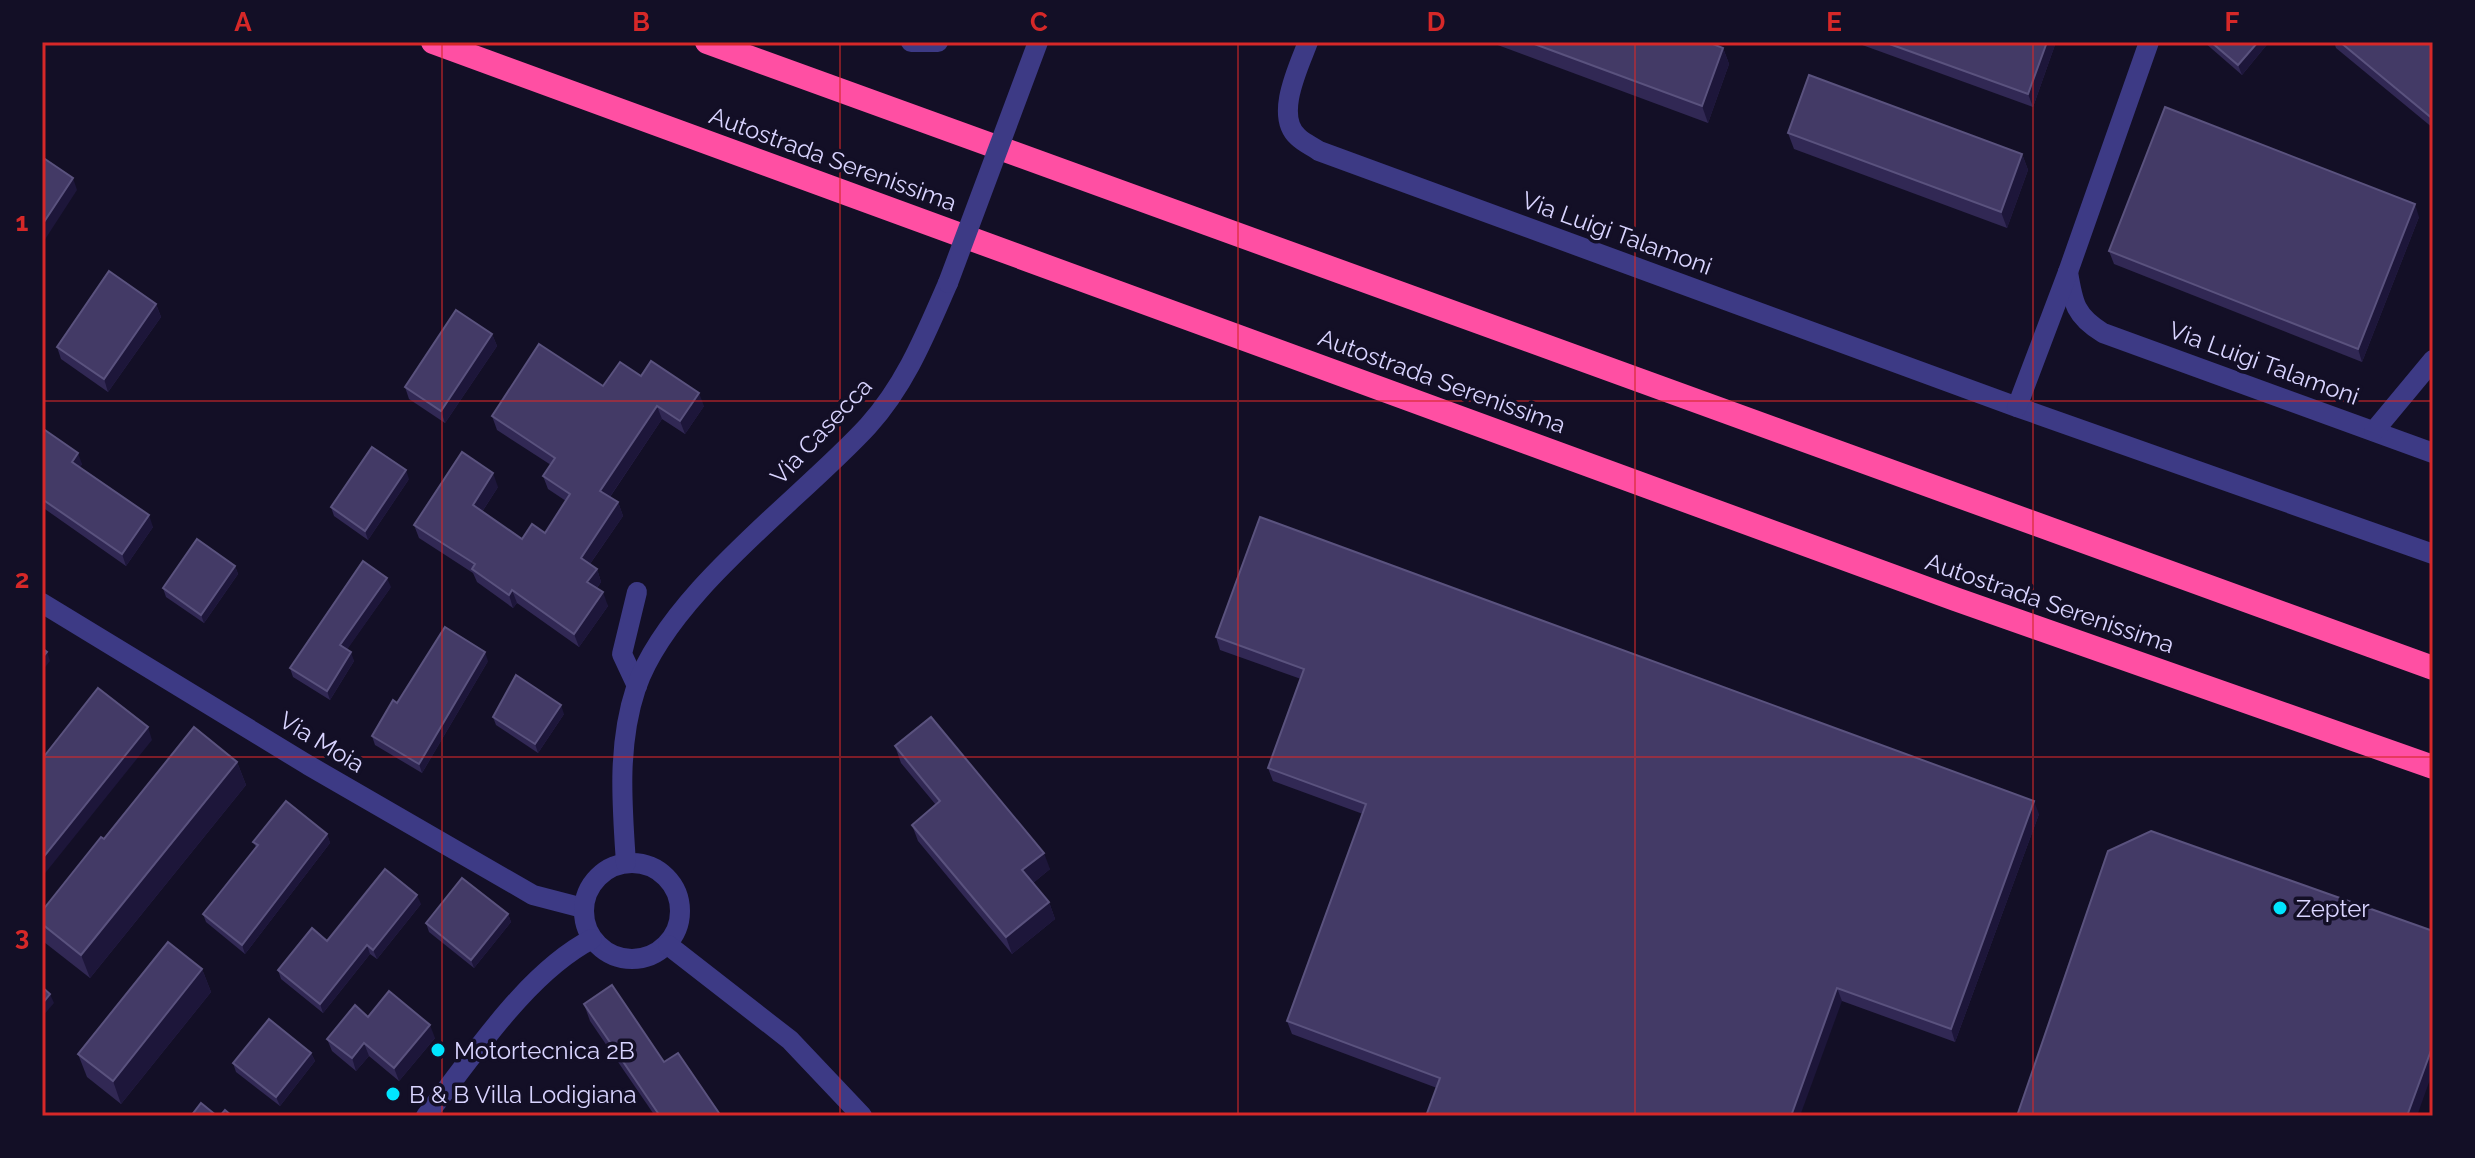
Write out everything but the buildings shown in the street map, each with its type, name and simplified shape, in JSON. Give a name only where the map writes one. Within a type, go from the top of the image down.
[{"type":"highway","name":"Autostrada Serenissima","points":[[433,42],[1970,605],[2433,767]]},
{"type":"highway","points":[[707,42],[2433,668]]},
{"type":"street","points":[[911,42],[938,42]]},
{"type":"street","name":"Via Casecca","points":[[626,863],[621,786],[625,732],[637,686],[662,639],[701,588],[870,424],[909,370],[948,283],[1038,42]]},
{"type":"street","name":"Via Luigi Talamoni","points":[[1308,42],[1289,92],[1289,120],[1295,136],[1319,151],[2017,407],[2433,554]]},
{"type":"street","points":[[2017,407],[2149,42]]},
{"type":"street","name":"Via Luigi Talamoni","points":[[2068,272],[2072,300],[2083,321],[2103,333],[2433,453]]},
{"type":"street","points":[[2374,431],[2433,360]]},
{"type":"street","points":[[637,592],[622,654],[637,686]]},
{"type":"street","name":"Via Moia","points":[[42,603],[308,765],[533,895],[583,908]]},
{"type":"street","points":[[626,863],[641,863],[655,868],[676,889],[681,903],[677,932],[668,945],[654,955],[637,960],[620,959],[604,951],[592,939],[585,924],[583,908],[597,878],[610,868],[626,863]]},
{"type":"street","points":[[426,1116],[526,991],[575,948],[592,939]]},
{"type":"street","points":[[668,945],[790,1040],[862,1116]]},
{"type":"place","name":"Zepter","points":[[2280,908]]},
{"type":"place","name":"Motortecnica 2B","points":[[438,1050]]},
{"type":"place","name":"B & B Villa Lodigiana","points":[[393,1094]]}]
